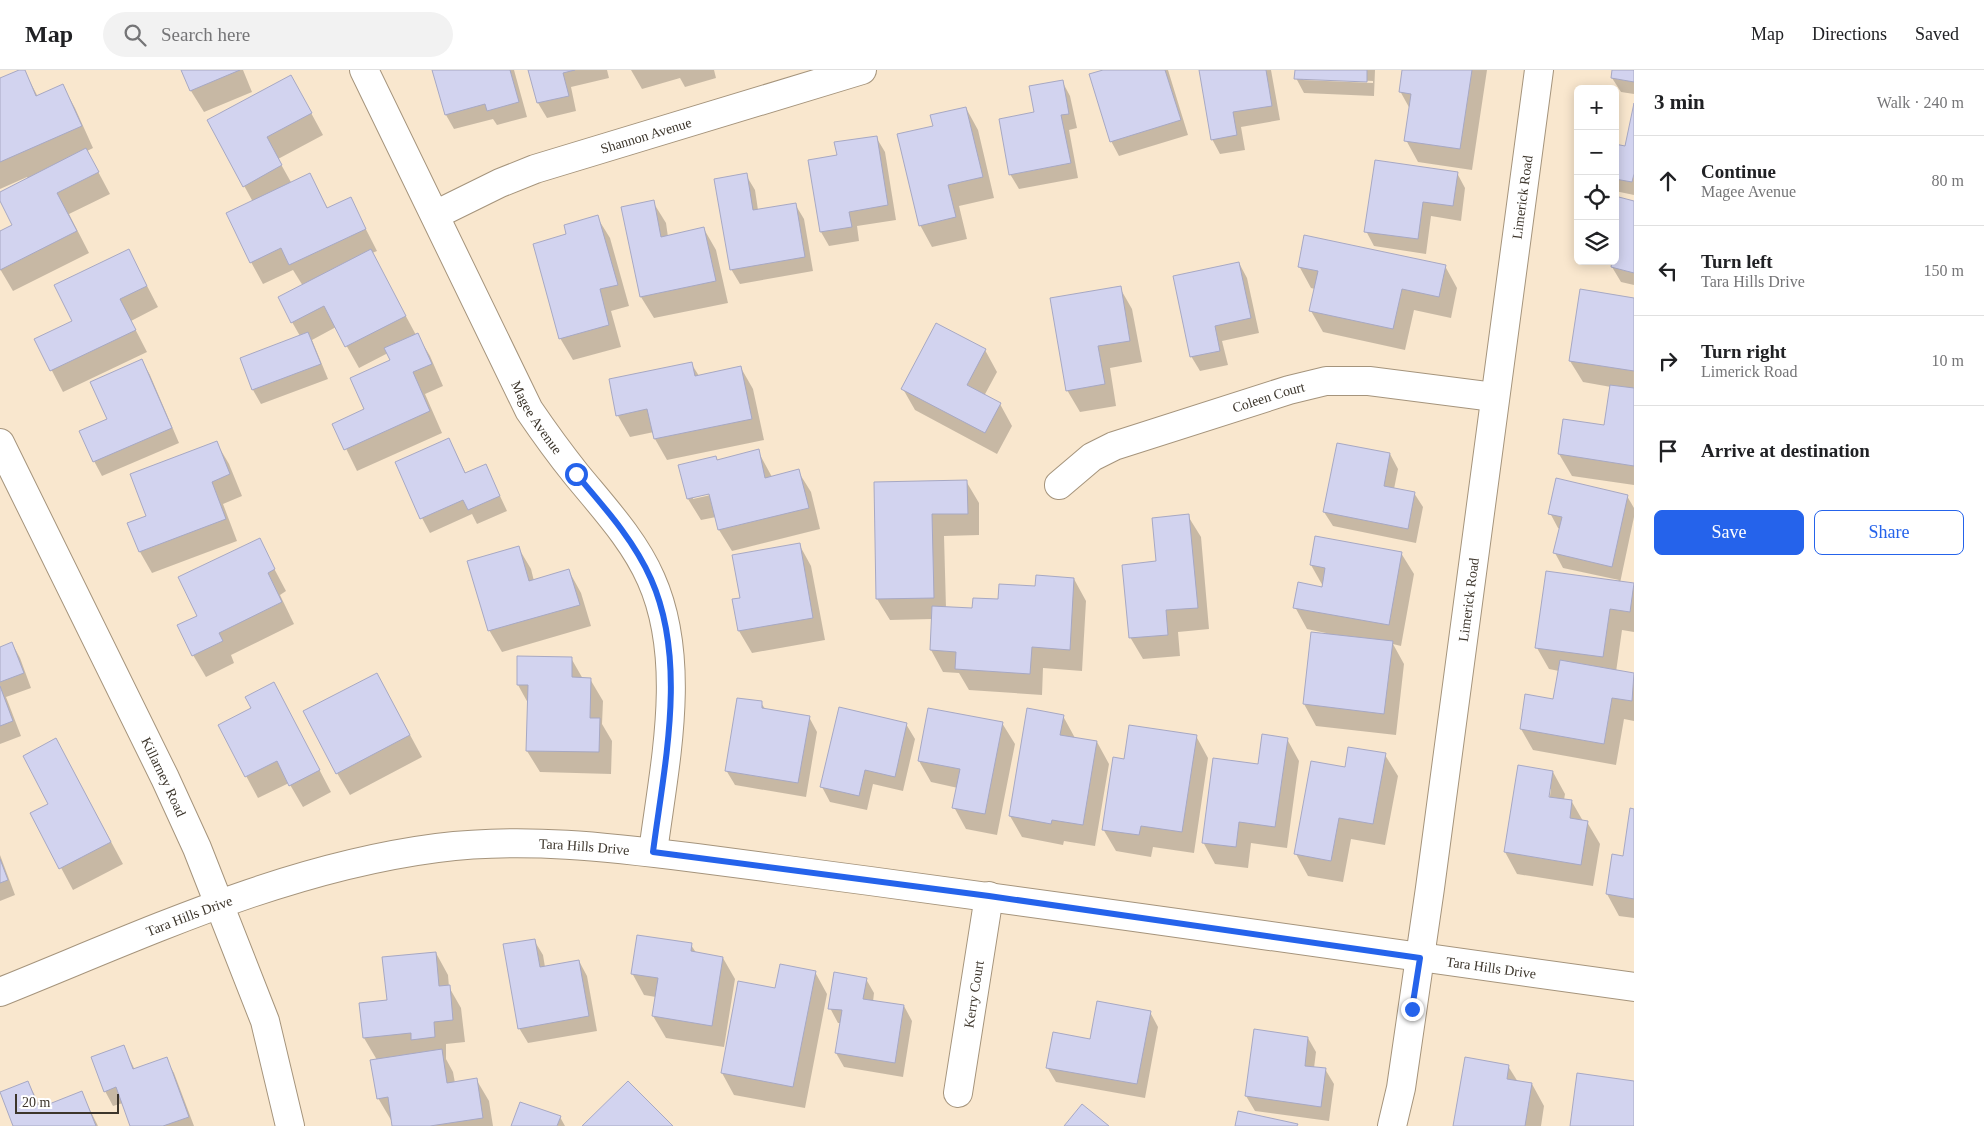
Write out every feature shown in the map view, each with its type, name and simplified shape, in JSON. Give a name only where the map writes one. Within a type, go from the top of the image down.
[{"type":"street","name":"Magee Avenue","points":[[364,70],[529,410],[551,442],[629,541],[651,579],[662,612],[669,647],[671,685],[669,726],[653,852]]},
{"type":"street","name":"Shannon Avenue","points":[[435,215],[500,183],[535,169],[862,70]]},
{"type":"street","name":"Limerick Road","points":[[1392,1126],[1401,1088],[1430,888],[1539,70]]},
{"type":"street","name":"Coleen Court","points":[[1059,485],[1092,457],[1114,446],[1289,390],[1326,381],[1369,381],[1494,397]]},
{"type":"street","name":"Killarney Road","points":[[0,443],[165,778],[197,848],[265,1021],[290,1126]]},
{"type":"street","name":"Tara Hills Drive","points":[[0,992],[255,890],[335,867],[436,848],[552,843],[653,852],[989,896],[1634,988]]},
{"type":"street","name":"Kerry Court","points":[[958,1093],[989,896]]},
{"type":"building","points":[[19,70],[25,70],[36,96],[63,84],[82,126],[0,162],[0,78]]},
{"type":"building","points":[[181,70],[240,70],[190,91]]},
{"type":"building","points":[[432,70],[510,70],[519,102],[487,111],[485,104],[445,115]]},
{"type":"building","points":[[528,70],[575,70],[563,73],[569,96],[537,103]]},
{"type":"building","points":[[1103,70],[1165,70],[1181,120],[1110,142],[1089,74]]},
{"type":"building","points":[[1199,70],[1266,70],[1272,106],[1233,112],[1237,135],[1211,140]]},
{"type":"building","points":[[1295,70],[1367,70],[1367,82],[1294,79]]},
{"type":"building","points":[[1402,70],[1472,70],[1460,149],[1404,141],[1411,94],[1399,92]]},
{"type":"building","points":[[1612,70],[1634,70],[1634,82],[1611,78]]},
{"type":"building","points":[[291,75],[312,113],[267,137],[282,165],[243,187],[207,120]]},
{"type":"building","points":[[1063,80],[1069,114],[1061,115],[1071,163],[1009,175],[999,119],[1034,112],[1029,86]]},
{"type":"building","points":[[1634,103],[1634,174],[1632,182],[1619,180],[1619,145],[1625,146]]},
{"type":"building","points":[[966,107],[983,177],[948,185],[956,217],[919,226],[897,134],[933,126],[930,115]]},
{"type":"building","points":[[877,136],[888,205],[849,212],[852,227],[820,232],[808,160],[837,155],[834,142]]},
{"type":"building","points":[[86,148],[99,172],[57,193],[77,231],[0,270],[0,231],[12,225],[0,201],[0,192]]},
{"type":"building","points":[[1375,160],[1458,172],[1453,206],[1423,202],[1418,239],[1364,232]]},
{"type":"building","points":[[310,173],[327,208],[351,197],[366,229],[289,265],[281,248],[250,263],[226,213]]},
{"type":"building","points":[[747,173],[753,210],[796,203],[805,257],[730,270],[714,179]]},
{"type":"building","points":[[1619,197],[1634,201],[1634,273],[1611,267],[1611,265],[1619,265]]},
{"type":"building","points":[[654,200],[661,237],[704,227],[716,281],[640,297],[621,207]]},
{"type":"building","points":[[598,215],[618,285],[600,289],[609,325],[559,339],[533,244],[566,234],[564,225]]},
{"type":"building","points":[[1304,235],[1446,265],[1439,297],[1402,289],[1393,329],[1309,311],[1318,271],[1298,267]]},
{"type":"building","points":[[129,249],[147,286],[120,299],[136,330],[50,371],[34,339],[72,321],[54,285]]},
{"type":"building","points":[[371,249],[406,316],[345,347],[324,306],[291,323],[278,297]]},
{"type":"building","points":[[1239,262],[1251,318],[1215,326],[1220,351],[1190,357],[1173,276]]},
{"type":"building","points":[[1121,286],[1130,341],[1098,346],[1105,384],[1066,391],[1050,298]]},
{"type":"building","points":[[1580,289],[1634,298],[1634,371],[1569,361]]},
{"type":"building","points":[[936,323],[986,349],[967,385],[1001,403],[985,433],[901,389]]},
{"type":"building","points":[[308,332],[321,364],[252,390],[240,358]]},
{"type":"building","points":[[418,333],[432,364],[413,372],[430,411],[344,450],[332,424],[364,409],[350,378],[390,360],[384,348]]},
{"type":"building","points":[[142,359],[172,428],[93,462],[79,431],[107,419],[90,382]]},
{"type":"building","points":[[692,362],[695,376],[741,366],[752,419],[654,439],[647,409],[616,416],[609,379]]},
{"type":"building","points":[[1610,385],[1634,388],[1634,466],[1558,454],[1563,419],[1604,425]]},
{"type":"building","points":[[449,438],[465,473],[486,464],[500,496],[468,510],[463,500],[420,519],[395,462]]},
{"type":"building","points":[[217,441],[230,474],[212,482],[226,519],[139,552],[127,523],[146,516],[130,474]]},
{"type":"building","points":[[1337,443],[1390,453],[1384,486],[1415,492],[1408,529],[1323,512]]},
{"type":"building","points":[[759,449],[765,478],[799,469],[809,508],[718,530],[709,494],[687,499],[678,465],[716,456],[717,460]]},
{"type":"building","points":[[1556,478],[1628,495],[1612,567],[1553,553],[1562,517],[1548,514]]},
{"type":"building","points":[[967,480],[968,514],[932,514],[934,598],[876,599],[874,482]]},
{"type":"building","points":[[1189,514],[1198,608],[1166,610],[1168,635],[1129,638],[1122,565],[1156,561],[1152,518]]},
{"type":"building","points":[[1315,536],[1402,552],[1389,625],[1293,608],[1298,582],[1322,587],[1325,568],[1310,565]]},
{"type":"building","points":[[260,538],[275,569],[268,573],[282,602],[219,633],[223,641],[192,656],[177,625],[197,616],[178,577]]},
{"type":"building","points":[[800,543],[813,618],[738,631],[732,599],[740,598],[732,555]]},
{"type":"building","points":[[519,546],[529,581],[569,569],[580,605],[488,631],[467,561]]},
{"type":"building","points":[[1546,571],[1634,583],[1630,612],[1610,609],[1603,657],[1535,648]]},
{"type":"building","points":[[1036,575],[1074,578],[1070,650],[1032,647],[1030,674],[955,669],[956,652],[930,650],[932,606],[972,608],[973,598],[998,599],[999,584],[1035,586]]},
{"type":"building","points":[[1311,632],[1393,641],[1384,714],[1303,704]]},
{"type":"building","points":[[12,642],[24,673],[0,682],[0,647]]},
{"type":"building","points":[[517,656],[572,657],[572,677],[591,678],[590,718],[600,718],[599,752],[526,751],[528,685],[517,685]]},
{"type":"building","points":[[1560,660],[1634,673],[1632,701],[1612,698],[1604,744],[1520,729],[1525,694],[1553,699]]},
{"type":"building","points":[[377,673],[410,735],[336,774],[303,711]]},
{"type":"building","points":[[274,682],[320,770],[289,786],[277,761],[245,777],[218,725],[251,708],[245,697]]},
{"type":"building","points":[[0,686],[13,721],[0,726]]},
{"type":"building","points":[[737,698],[762,701],[762,708],[810,716],[798,783],[725,771]]},
{"type":"building","points":[[839,707],[907,723],[895,777],[865,770],[859,796],[820,787]]},
{"type":"building","points":[[928,708],[1003,722],[985,814],[952,808],[960,769],[918,761]]},
{"type":"building","points":[[1027,708],[1064,715],[1060,735],[1097,741],[1083,825],[1052,820],[1051,824],[1009,816]]},
{"type":"building","points":[[1129,725],[1197,735],[1182,832],[1141,826],[1139,835],[1102,830],[1113,757],[1124,759]]},
{"type":"building","points":[[1262,734],[1288,738],[1275,827],[1239,822],[1236,847],[1202,843],[1213,758],[1258,764]]},
{"type":"building","points":[[56,738],[111,842],[59,869],[30,813],[48,804],[23,756]]},
{"type":"building","points":[[1348,747],[1386,753],[1373,824],[1339,818],[1331,861],[1294,854],[1311,761],[1345,767]]},
{"type":"building","points":[[1518,765],[1553,771],[1549,797],[1572,800],[1570,818],[1588,821],[1581,865],[1504,852]]},
{"type":"building","points":[[1630,808],[1634,809],[1634,899],[1606,894],[1612,854],[1623,856]]},
{"type":"building","points":[[0,859],[8,880],[0,883]]},
{"type":"building","points":[[637,935],[692,943],[691,951],[723,957],[712,1026],[652,1016],[658,978],[631,974]]},
{"type":"building","points":[[535,939],[540,967],[579,960],[589,1016],[518,1029],[503,944]]},
{"type":"building","points":[[436,952],[439,986],[450,985],[453,1020],[434,1022],[435,1037],[411,1040],[411,1033],[363,1038],[359,1003],[387,1000],[382,957]]},
{"type":"building","points":[[780,964],[816,971],[793,1087],[721,1073],[738,981],[775,988]]},
{"type":"building","points":[[834,972],[867,978],[863,999],[904,1005],[895,1063],[835,1053],[842,1010],[828,1009]]},
{"type":"building","points":[[1097,1001],[1151,1011],[1137,1084],[1046,1068],[1053,1032],[1090,1039]]},
{"type":"building","points":[[1254,1029],[1308,1037],[1305,1066],[1326,1068],[1321,1107],[1245,1096]]},
{"type":"building","points":[[124,1045],[133,1069],[167,1057],[189,1117],[163,1126],[130,1126],[116,1087],[104,1092],[91,1057]]},
{"type":"building","points":[[442,1049],[447,1083],[477,1078],[483,1118],[430,1126],[392,1126],[388,1097],[377,1099],[370,1060]]},
{"type":"building","points":[[1465,1057],[1509,1065],[1507,1079],[1532,1083],[1525,1126],[1453,1126]]},
{"type":"building","points":[[1577,1073],[1634,1081],[1634,1126],[1570,1126]]},
{"type":"building","points":[[28,1081],[39,1108],[82,1091],[96,1126],[13,1126],[0,1092]]},
{"type":"building","points":[[628,1081],[673,1126],[582,1126]]},
{"type":"building","points":[[520,1102],[561,1116],[557,1126],[511,1126]]},
{"type":"building","points":[[1082,1104],[1109,1126],[1064,1126]]},
{"type":"building","points":[[1238,1111],[1298,1124],[1297,1126],[1235,1126]]},
{"type":"route","points":[[576,474],[629,541],[651,579],[662,612],[669,647],[671,685],[669,726],[653,852],[989,896],[1420,958],[1412,1009]]}]
